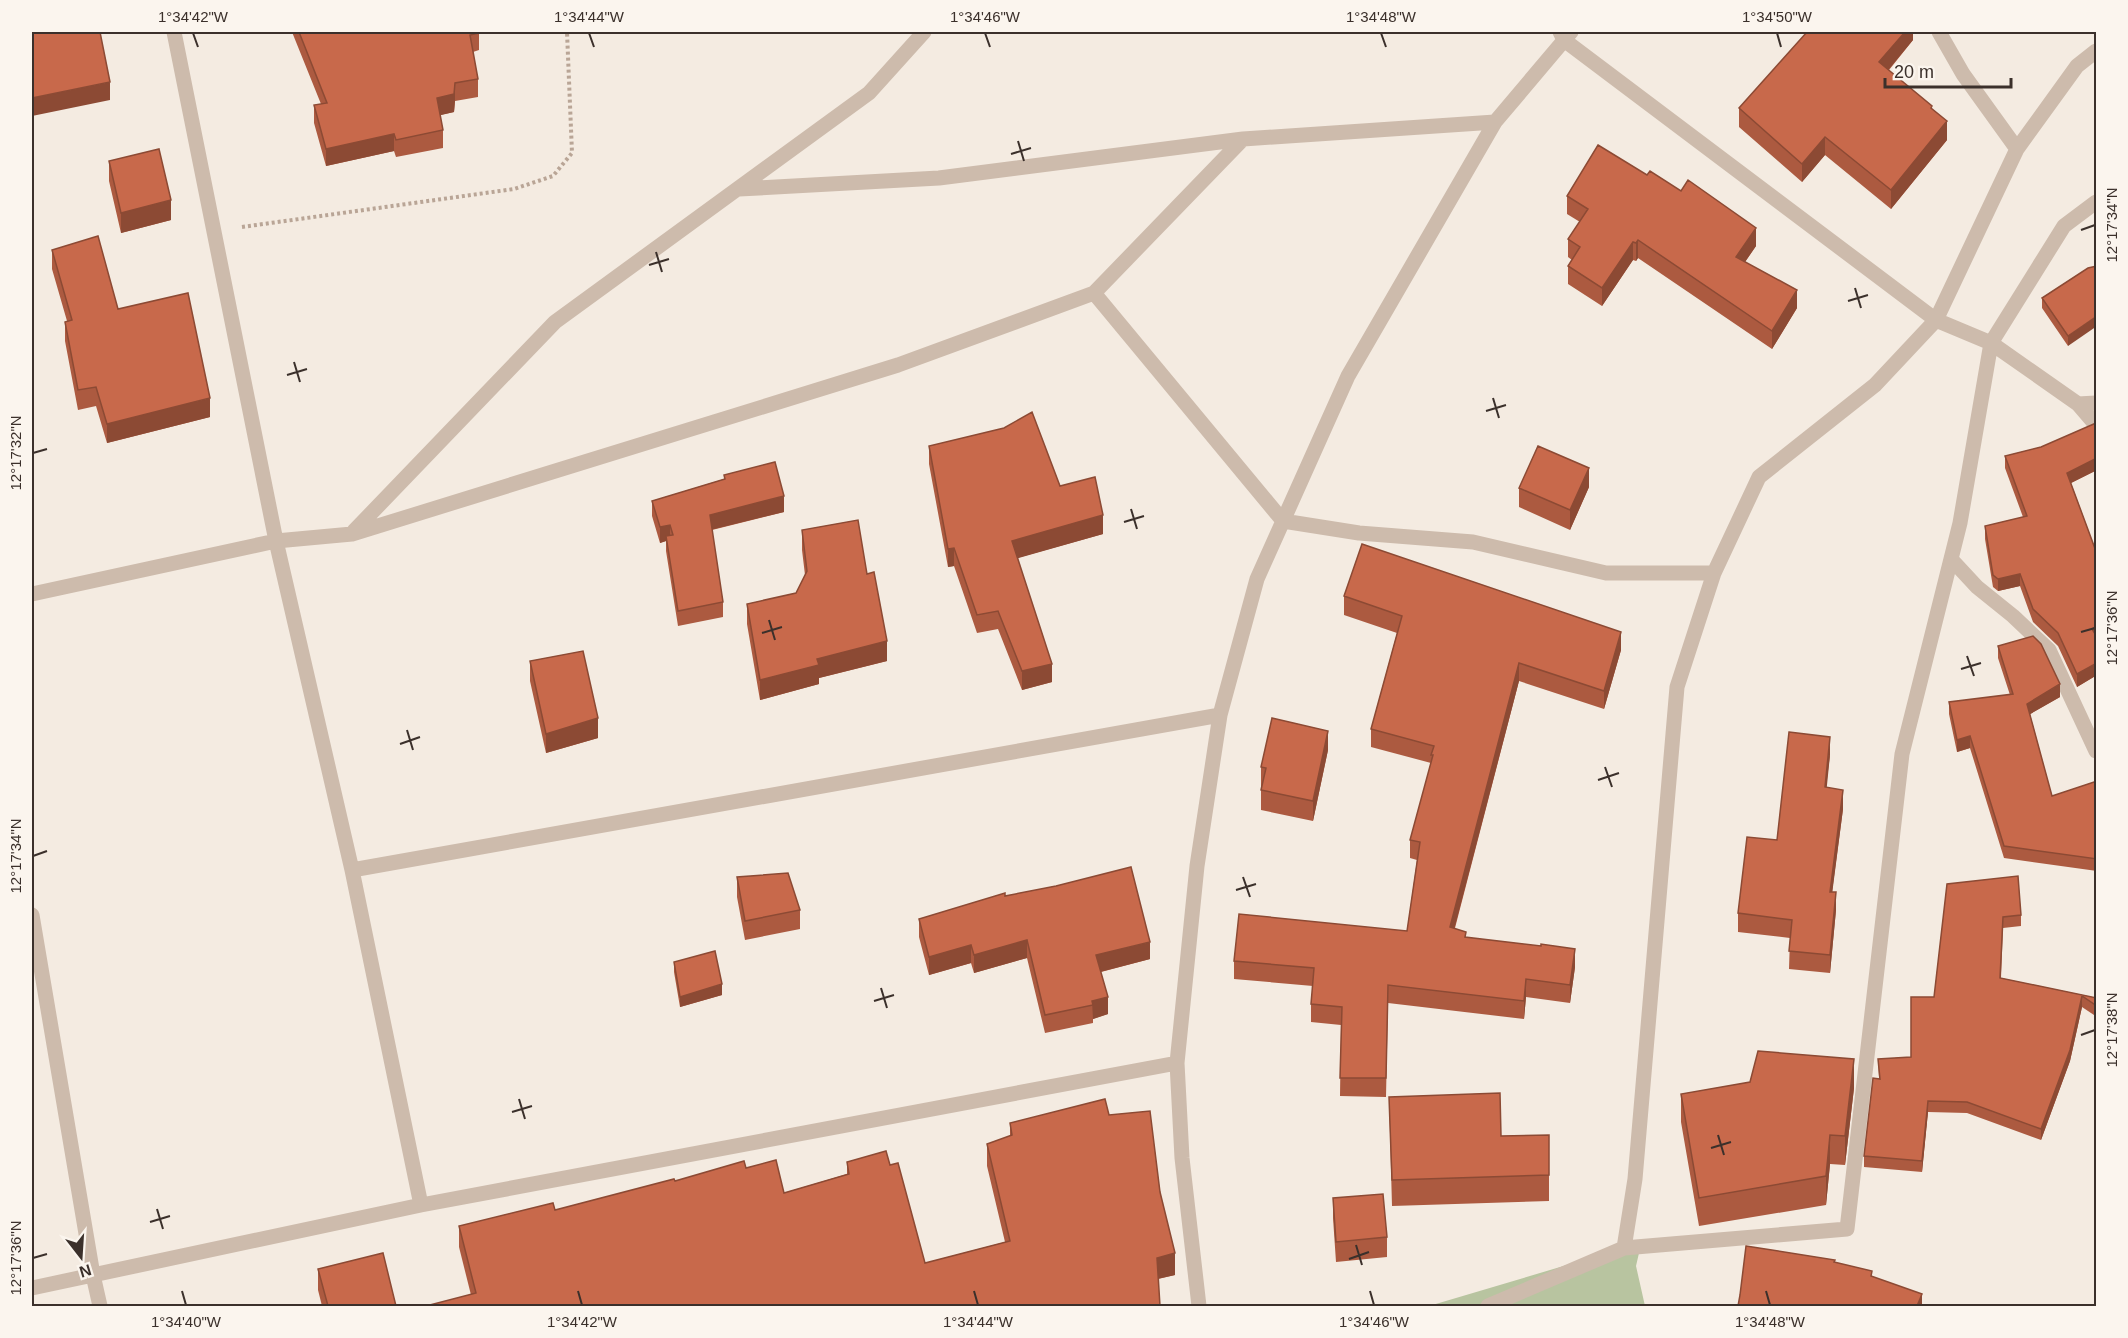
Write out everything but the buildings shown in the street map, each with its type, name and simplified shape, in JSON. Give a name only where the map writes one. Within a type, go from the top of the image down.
[{"type":"street","points":[[174,32],[276,541],[352,870],[421,1205]]},
{"type":"street","points":[[352,534],[555,322],[869,93],[924,32]]},
{"type":"street","points":[[1939,32],[1963,74],[2017,149]]},
{"type":"street","points":[[1199,1306],[1182,1158],[1176,1063],[1197,866],[1220,715],[1257,579],[1348,376],[1495,122],[1565,34],[1936,320],[1991,343],[2078,404],[2097,425]]},
{"type":"street","points":[[1624,1248],[1635,1179],[1677,687],[1714,573],[1759,477],[1875,385],[1936,320],[2017,149],[2077,66],[2097,51]]},
{"type":"street","points":[[738,189],[939,178],[1243,139],[1495,122]]},
{"type":"street","points":[[32,594],[276,541],[352,534],[898,365],[1094,293],[1243,139]]},
{"type":"street","points":[[1488,1306],[1624,1248],[1847,1229],[1902,754],[1960,523],[1991,343],[2064,226],[2097,202]]},
{"type":"street","points":[[1094,293],[1283,521],[1359,533],[1473,542],[1606,573],[1714,573]]},
{"type":"street","points":[[2078,404],[2097,403]]},
{"type":"street","points":[[1951,559],[1977,587],[2013,616],[2049,650],[2097,751]]},
{"type":"street","points":[[352,870],[1220,715]]},
{"type":"street","points":[[32,915],[100,1306]]},
{"type":"street","points":[[32,1288],[421,1205],[1176,1063]]},
{"type":"path","points":[[214,231],[514,189],[553,176],[572,153],[567,32]]},
{"type":"green space","points":[[1624,1248],[1639,1253],[1636,1266],[1645,1306],[1429,1306]]}]
